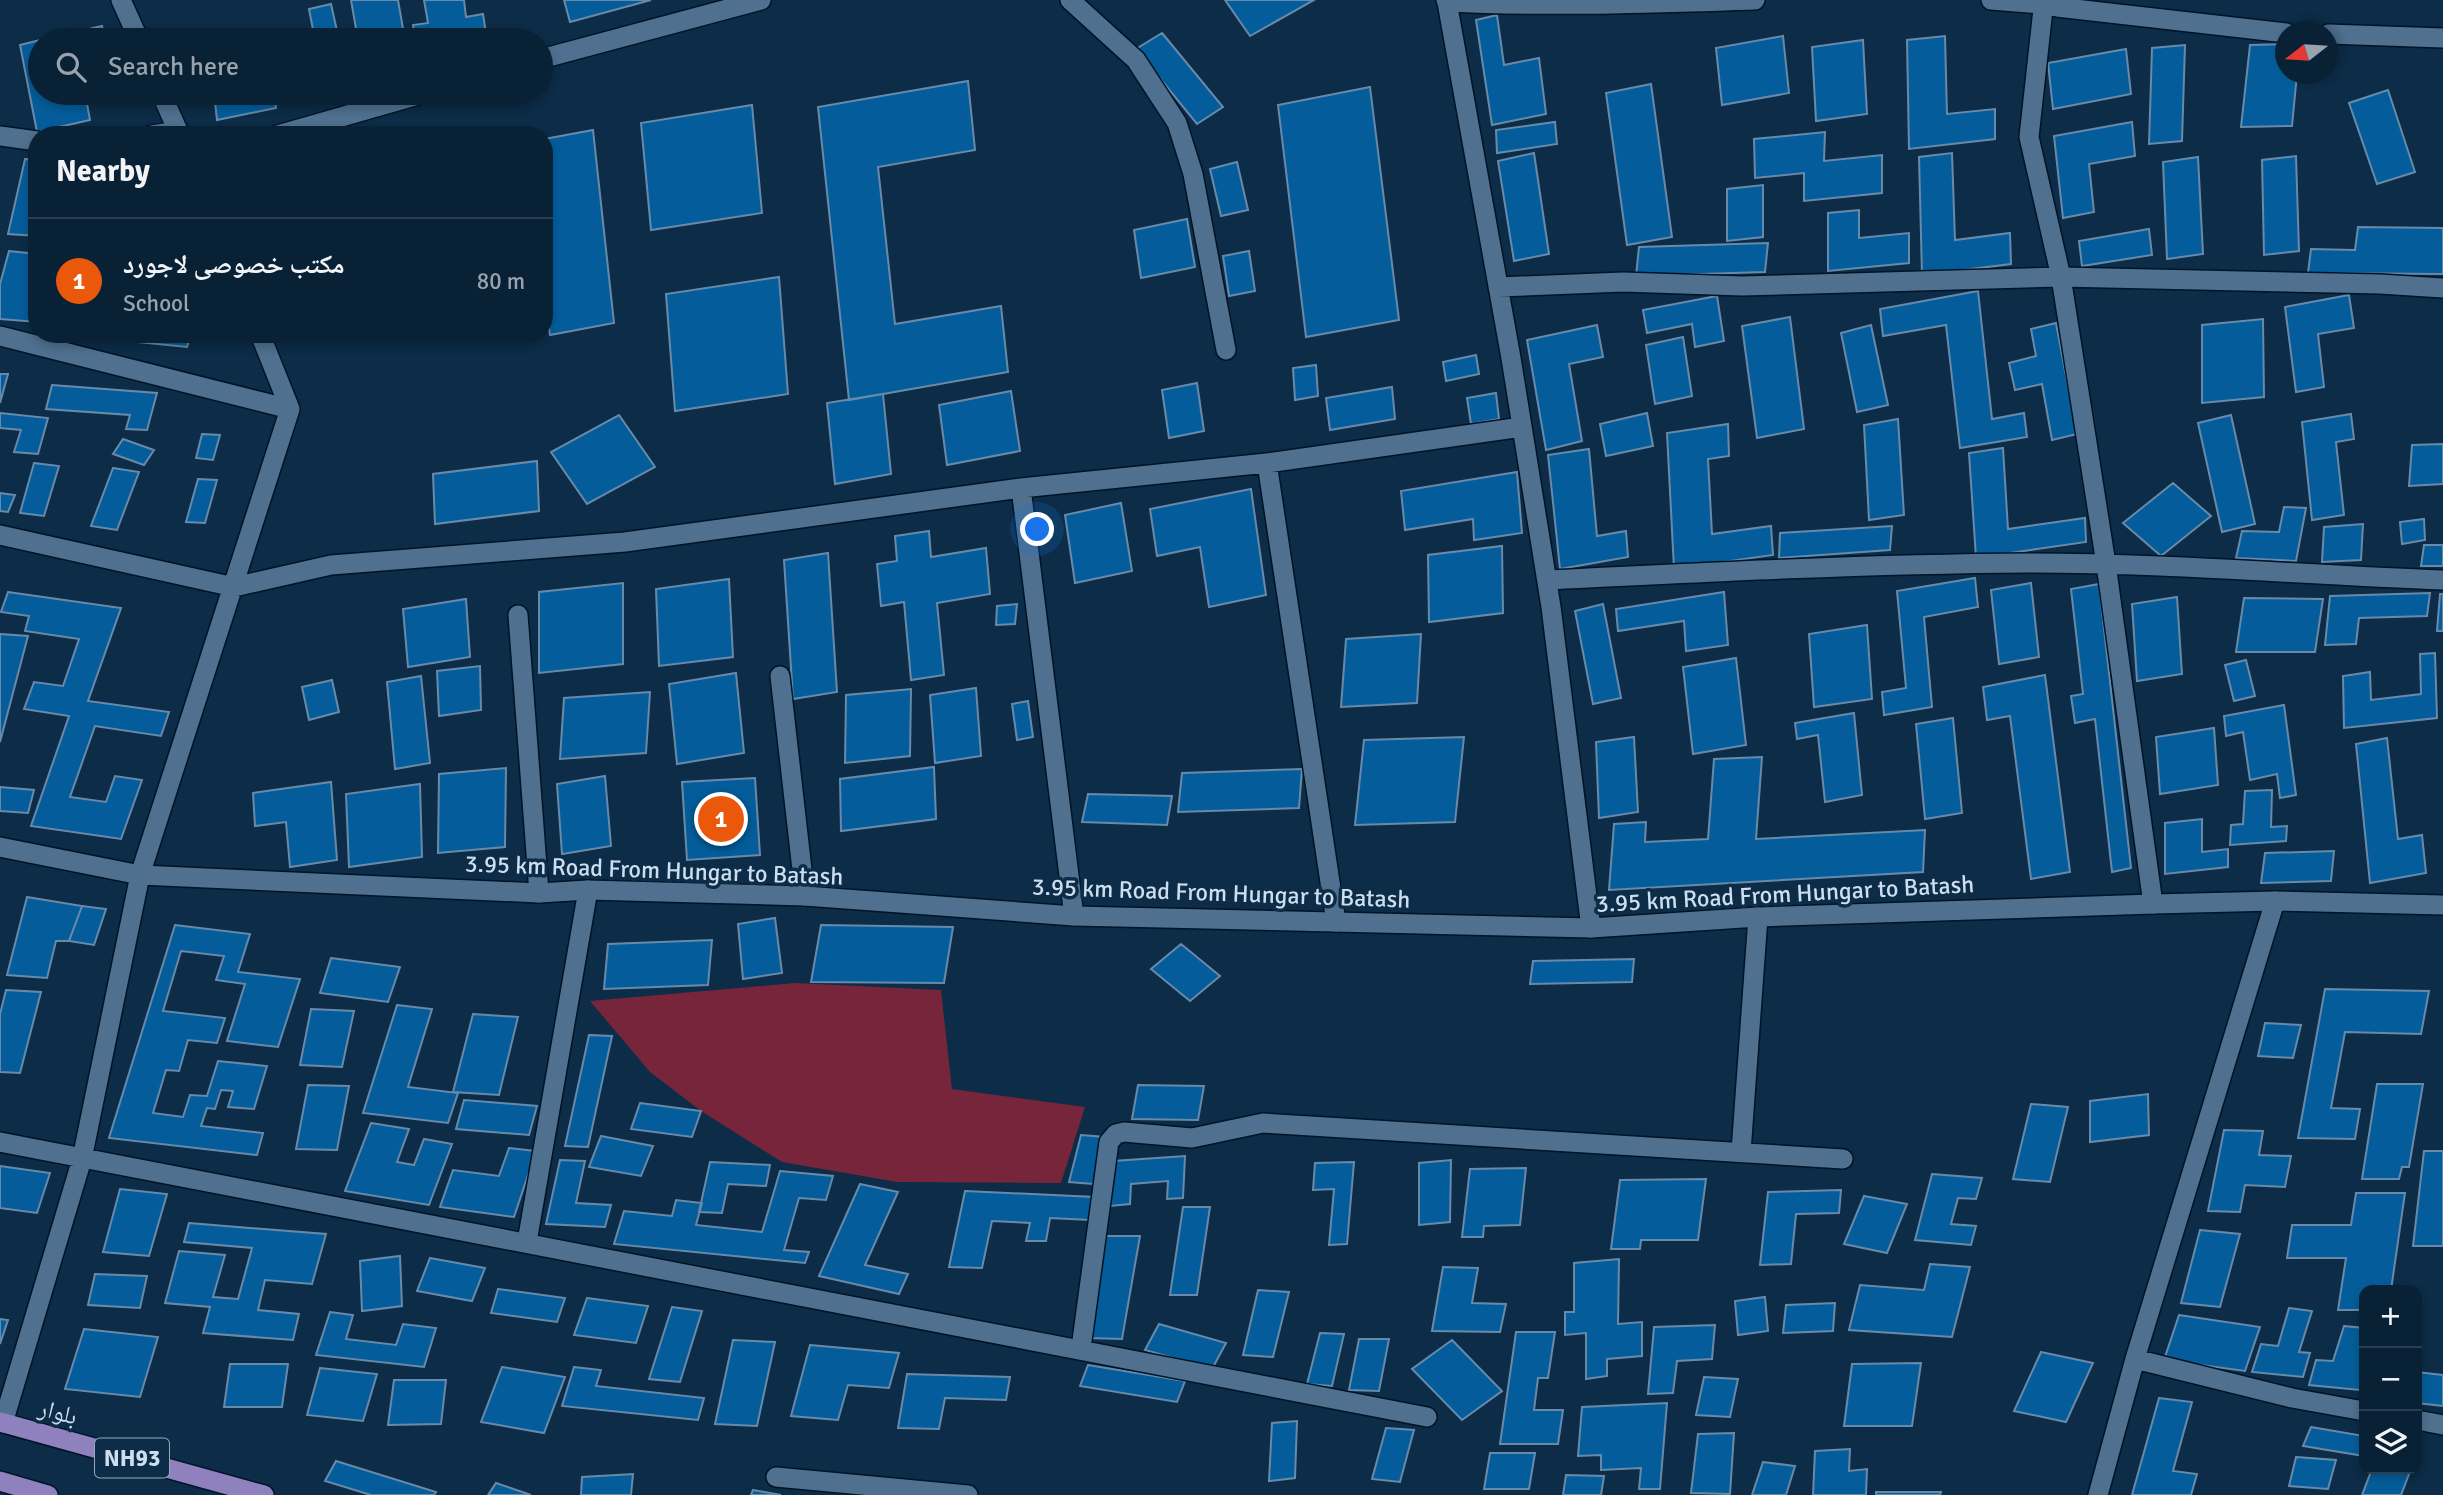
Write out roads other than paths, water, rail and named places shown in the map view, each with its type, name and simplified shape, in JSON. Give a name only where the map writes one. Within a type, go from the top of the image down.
[{"type":"main road","name":"بلوار","points":[[2,1422],[264,1495]]},
{"type":"main road","points":[[0,1481],[47,1495]]},
{"type":"street","points":[[121,0],[134,28]]},
{"type":"street","points":[[553,56],[761,0]]},
{"type":"street","points":[[1070,0],[1136,60],[1177,123],[1193,174],[1226,350]]},
{"type":"street","points":[[1591,928],[1547,580],[1447,1],[1606,4],[1755,0]]},
{"type":"street","points":[[1991,0],[2048,3],[2275,32]]},
{"type":"street","points":[[2048,3],[2029,137],[2061,277],[2106,564],[2153,904]]},
{"type":"street","points":[[2338,34],[2443,37]]},
{"type":"street","points":[[167,105],[177,126]]},
{"type":"street","points":[[310,126],[383,105]]},
{"type":"street","points":[[0,136],[28,140]]},
{"type":"street","points":[[1498,287],[1623,282],[1742,286],[2061,277],[2380,284],[2443,288]]},
{"type":"street","points":[[0,336],[290,409]]},
{"type":"street","points":[[2,1422],[82,1159],[140,875],[290,409],[264,343]]},
{"type":"street","points":[[0,535],[234,587],[331,565],[625,541],[1021,488],[1267,463],[1522,426]]},
{"type":"street","points":[[1267,463],[1336,922]]},
{"type":"street","points":[[1021,488],[1074,916]]},
{"type":"street","points":[[1547,580],[1797,568],[2029,563],[2106,564],[2443,580]]},
{"type":"street","points":[[518,615],[539,893]]},
{"type":"street","points":[[780,676],[805,896]]},
{"type":"street","name":"3.95 km Road From Hungar to Batash","points":[[0,847],[140,875],[539,893],[588,890],[805,896],[1074,916],[1591,928],[1758,917],[2153,904],[2276,901],[2443,905]]},
{"type":"street","points":[[527,1242],[588,890]]},
{"type":"street","points":[[2098,1495],[2135,1359],[2276,901]]},
{"type":"street","points":[[1741,1152],[1758,917]]},
{"type":"street","points":[[1081,1348],[1109,1142],[1116,1134],[1124,1132],[1192,1138],[1263,1123],[1843,1158]]},
{"type":"street","points":[[0,1142],[1081,1348],[1427,1417]]},
{"type":"street","points":[[2135,1359],[2292,1398],[2359,1410]]},
{"type":"street","points":[[2422,1421],[2443,1425]]},
{"type":"street","points":[[776,1477],[968,1495]]},
{"type":"place","name":"مکتب خصوصی لاجورد","points":[[721,819]]}]
